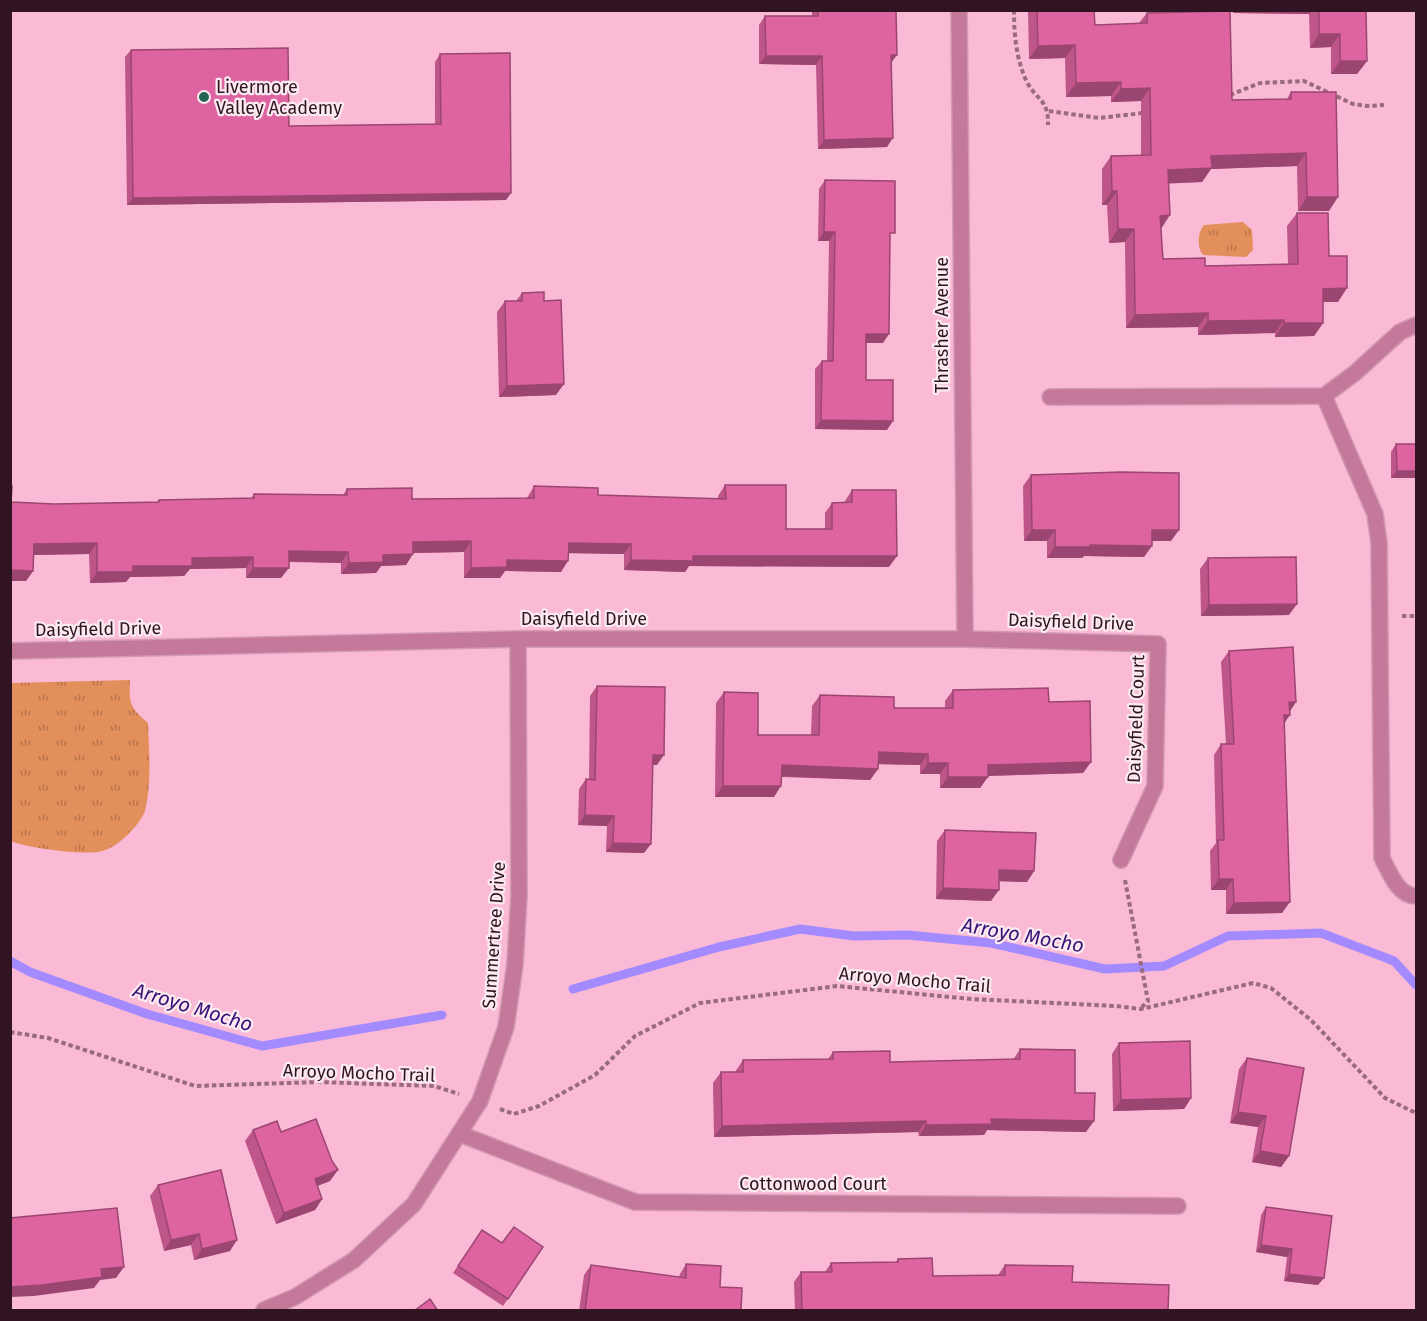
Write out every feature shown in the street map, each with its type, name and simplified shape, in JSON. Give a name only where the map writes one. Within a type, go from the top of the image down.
[{"type":"street","name":"Thrasher Avenue","points":[[959,10],[964,639]]},
{"type":"street","points":[[1050,397],[1324,396],[1355,373],[1400,332],[1416,325]]},
{"type":"street","points":[[1324,396],[1376,514],[1379,543],[1382,858],[1398,887],[1409,896],[1416,896]]},
{"type":"street","name":"Daisyfield Drive","points":[[10,651],[518,639],[964,639],[1158,645]]},
{"type":"street","name":"Summertree Drive","points":[[264,1311],[295,1297],[354,1260],[414,1204],[480,1101],[506,1027],[515,964],[519,896],[518,639]]},
{"type":"street","name":"Daisyfield Court","points":[[1121,860],[1155,786],[1158,645]]},
{"type":"street","name":"Cottonwood Court","points":[[460,1134],[635,1202],[1179,1206]]},
{"type":"path","points":[[1014,10],[1016,46],[1026,82],[1049,111],[1048,124]]},
{"type":"path","points":[[1224,97],[1260,83],[1304,81],[1353,104],[1384,105]]},
{"type":"path","points":[[1049,111],[1099,118],[1146,113]]},
{"type":"path","points":[[1121,860],[1148,1001],[1141,1009]]},
{"type":"path","name":"Arroyo Mocho Trail","points":[[10,1032],[48,1038],[195,1086],[319,1082],[434,1086],[514,1114],[539,1106],[595,1076],[636,1036],[700,1003],[837,986],[972,999],[1116,1005],[1141,1009],[1253,983],[1271,988],[1311,1020],[1386,1098],[1416,1113]]},
{"type":"green space","points":[[1243,222],[1252,230],[1253,250],[1246,257],[1203,255],[1199,240],[1204,225]]},
{"type":"green space","points":[[130,680],[132,705],[148,723],[149,789],[145,811],[138,823],[127,835],[102,851],[83,853],[29,846],[11,841],[11,683]]},
{"type":"building","points":[[818,10],[896,10],[897,55],[891,55],[893,138],[824,140],[822,56],[766,56],[765,16],[818,16]]},
{"type":"building","points":[[1037,10],[1094,10],[1095,25],[1147,23],[1147,13],[1230,11],[1232,100],[1291,99],[1291,92],[1336,92],[1338,197],[1307,197],[1306,153],[1211,156],[1212,168],[1168,170],[1170,215],[1160,216],[1163,259],[1205,258],[1205,266],[1298,264],[1297,213],[1328,213],[1329,256],[1347,256],[1347,288],[1323,289],[1323,323],[1284,323],[1284,320],[1208,321],[1208,313],[1135,315],[1134,229],[1118,229],[1117,191],[1112,191],[1111,156],[1151,155],[1150,88],[1121,89],[1121,82],[1076,83],[1075,45],[1038,46]]},
{"type":"building","points":[[1319,10],[1366,10],[1367,61],[1340,61],[1340,34],[1319,34]]},
{"type":"building","name":"Livermore Valley Academy","points":[[288,48],[289,126],[441,124],[440,54],[510,53],[511,193],[133,198],[131,50]]},
{"type":"building","points":[[825,180],[895,181],[895,233],[890,233],[889,334],[866,334],[866,380],[893,380],[893,421],[821,420],[822,361],[833,361],[835,232],[824,232]]},
{"type":"building","points":[[544,292],[544,301],[561,300],[564,384],[507,386],[505,301],[522,301],[522,293]]},
{"type":"building","points":[[1396,444],[1416,444],[1416,471],[1397,471]]},
{"type":"building","points":[[1179,473],[1179,530],[1152,530],[1152,546],[1055,547],[1055,530],[1032,530],[1031,475]]},
{"type":"building","points":[[725,485],[786,485],[786,529],[832,529],[832,503],[852,502],[852,490],[896,490],[897,556],[693,556],[693,561],[631,560],[631,544],[569,543],[568,561],[507,560],[507,567],[471,568],[471,541],[413,542],[413,554],[383,555],[383,562],[349,563],[348,552],[289,551],[289,568],[253,568],[253,557],[192,558],[192,566],[133,566],[133,572],[97,572],[97,543],[34,544],[33,571],[10,570],[10,486],[12,486],[11,502],[54,504],[254,498],[254,494],[347,495],[347,489],[412,488],[412,499],[534,498],[534,486],[598,488],[598,495],[726,499]]},
{"type":"building","points":[[1296,557],[1297,604],[1209,605],[1208,558]]},
{"type":"building","points":[[1293,647],[1296,702],[1289,702],[1290,715],[1284,715],[1290,902],[1234,903],[1233,879],[1219,879],[1218,840],[1224,840],[1221,744],[1234,744],[1229,651]]},
{"type":"building","points":[[597,686],[665,687],[664,755],[653,755],[651,844],[613,843],[614,816],[585,815],[586,779],[595,780]]},
{"type":"building","points":[[1048,688],[1049,702],[1090,701],[1091,762],[988,765],[988,777],[948,777],[948,763],[928,763],[928,754],[879,752],[878,769],[782,765],[781,786],[723,786],[724,692],[758,693],[758,735],[819,735],[820,695],[894,697],[894,708],[953,708],[953,690]]},
{"type":"building","points":[[945,830],[1036,833],[1034,871],[999,870],[999,890],[943,888]]},
{"type":"building","points":[[1190,1041],[1191,1098],[1121,1100],[1119,1043]]},
{"type":"building","points":[[1020,1049],[1075,1050],[1075,1093],[1095,1093],[1094,1121],[991,1119],[992,1124],[926,1125],[926,1121],[722,1126],[721,1072],[743,1072],[743,1060],[833,1059],[833,1052],[890,1051],[890,1062],[1020,1059]]},
{"type":"building","points":[[1247,1058],[1304,1068],[1289,1156],[1260,1151],[1266,1116],[1238,1112]]},
{"type":"building","points":[[316,1119],[332,1161],[338,1170],[315,1179],[322,1199],[284,1213],[253,1130],[277,1121],[281,1132]]},
{"type":"building","points":[[221,1170],[237,1240],[202,1249],[199,1234],[171,1240],[158,1185]]},
{"type":"building","points":[[1266,1207],[1332,1216],[1324,1278],[1289,1274],[1292,1249],[1261,1245]]},
{"type":"building","points":[[117,1208],[124,1267],[101,1269],[102,1277],[10,1287],[10,1218]]},
{"type":"building","points":[[514,1227],[543,1247],[508,1299],[458,1266],[482,1230],[502,1243]]},
{"type":"building","points":[[932,1258],[933,1276],[1005,1275],[1005,1265],[1073,1266],[1072,1282],[1169,1285],[1168,1311],[802,1311],[801,1272],[832,1272],[831,1263],[898,1262],[898,1259]]},
{"type":"building","points":[[686,1264],[721,1266],[720,1287],[742,1288],[741,1311],[585,1311],[591,1265],[686,1278]]},
{"type":"building","points":[[430,1299],[438,1311],[414,1311]]},
{"type":"waterway","name":"Arroyo Mocho","points":[[573,989],[719,947],[800,929],[854,936],[907,935],[991,943],[1105,969],[1164,966],[1228,936],[1321,933],[1394,961],[1416,985]]},
{"type":"waterway","name":"Arroyo Mocho","points":[[10,961],[30,972],[147,1014],[262,1046],[442,1015]]},
{"type":"place","name":"Livermore Valley Academy","points":[[204,97]]}]
